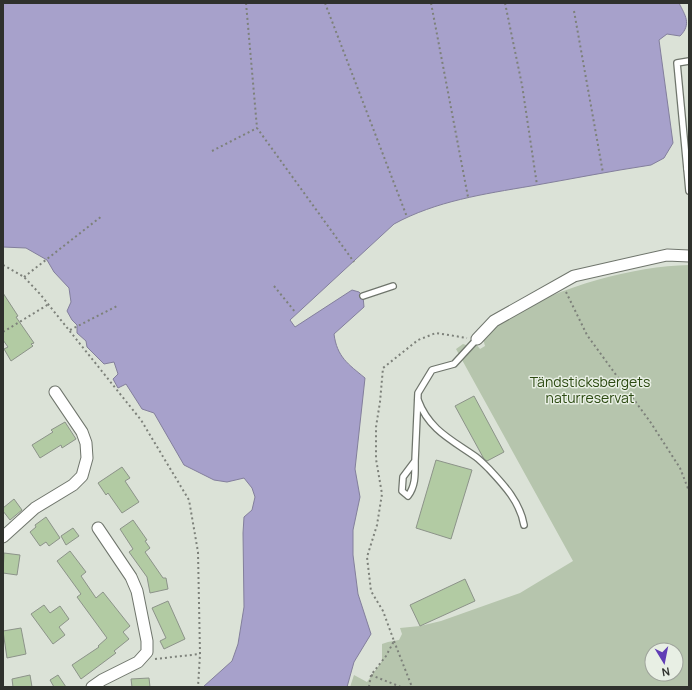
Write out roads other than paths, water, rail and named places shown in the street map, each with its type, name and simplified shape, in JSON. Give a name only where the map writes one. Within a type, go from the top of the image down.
[{"type":"street","points":[[477,339],[494,320],[574,276],[667,255],[689,256]]},
{"type":"street","points":[[3,537],[35,508],[72,485],[82,476],[87,458],[86,443],[82,432],[55,392]]},
{"type":"street","points":[[92,687],[102,680],[138,662],[146,652],[147,641],[136,591],[131,577],[98,528]]},
{"type":"lane","points":[[689,61],[677,63],[689,191]]},
{"type":"lane","points":[[363,296],[393,286]]},
{"type":"lane","points":[[415,461],[403,477],[402,491],[408,496],[413,490],[415,480],[418,393],[432,370],[454,364],[477,339]]},
{"type":"lane","points":[[417,398],[421,408],[438,431],[477,457],[507,488],[522,514],[524,525]]},
{"type":"park label","name":"Tändsticksbergets naturreservat","points":[[590,390]]}]
